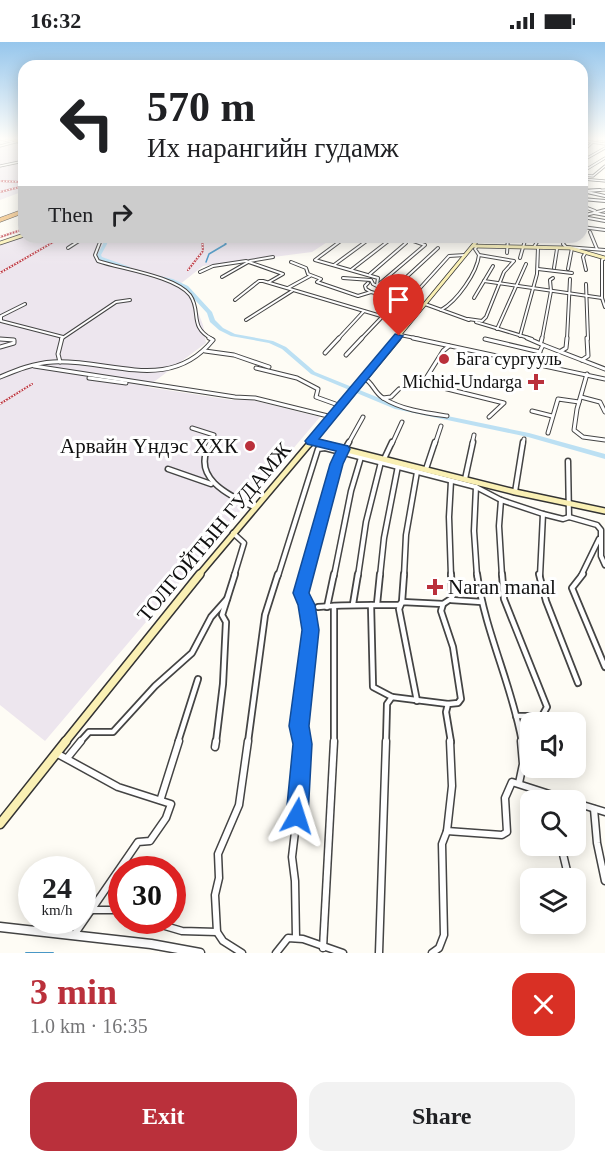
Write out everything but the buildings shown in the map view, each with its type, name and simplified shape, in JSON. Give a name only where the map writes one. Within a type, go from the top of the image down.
[{"type":"highway","points":[[0,221],[18,214]]},
{"type":"main road","points":[[0,244],[18,237]]},
{"type":"main road","name":"ТОЛГОЙТЫН ГУДАМЖ","points":[[0,824],[254,507],[350,396],[418,311],[477,243]]},
{"type":"main road","points":[[475,246],[568,248],[605,258]]},
{"type":"main road","points":[[311,441],[514,492],[605,511]]},
{"type":"street","points":[[588,190],[600,191]]},
{"type":"street","points":[[588,191],[605,191]]},
{"type":"street","points":[[588,191],[605,196]]},
{"type":"street","points":[[588,200],[605,202]]},
{"type":"street","points":[[588,209],[605,216]]},
{"type":"street","points":[[588,214],[605,210]]},
{"type":"street","points":[[588,218],[605,221]]},
{"type":"street","points":[[588,228],[605,230]]},
{"type":"street","points":[[590,232],[597,249]]},
{"type":"street","points":[[68,248],[76,243]]},
{"type":"street","points":[[0,377],[30,366],[60,362],[122,371],[152,371],[188,363],[205,351],[213,340],[195,322],[196,305],[190,295],[178,285],[148,278],[98,261],[95,255],[100,243]]},
{"type":"street","points":[[338,243],[315,260],[380,279],[377,285]]},
{"type":"street","points":[[333,266],[364,243]]},
{"type":"street","points":[[351,270],[386,243]]},
{"type":"street","points":[[369,275],[406,243]]},
{"type":"street","points":[[377,285],[389,278],[425,245],[424,243]]},
{"type":"street","points":[[507,243],[507,253]]},
{"type":"street","points":[[520,258],[524,243]]},
{"type":"street","points":[[520,336],[534,289],[538,268],[536,248],[538,243]]},
{"type":"street","points":[[563,243],[568,248],[605,250]]},
{"type":"street","points":[[437,310],[445,308],[479,261],[475,246]]},
{"type":"street","points":[[386,296],[438,248]]},
{"type":"street","points":[[568,248],[568,269]]},
{"type":"street","points":[[554,268],[557,249]]},
{"type":"street","points":[[586,252],[583,257],[586,270]]},
{"type":"street","points":[[392,291],[411,298],[449,256],[465,255]]},
{"type":"street","points":[[468,319],[484,319],[504,272],[514,261],[479,255]]},
{"type":"street","points":[[200,272],[213,266],[273,257]]},
{"type":"street","points":[[605,258],[602,260],[604,284],[602,298],[605,308]]},
{"type":"street","points":[[222,277],[250,262],[282,274],[268,283]]},
{"type":"street","points":[[291,262],[306,268],[307,273],[321,279],[317,282],[358,296],[372,292]]},
{"type":"street","points":[[496,329],[526,264]]},
{"type":"street","points":[[474,298],[493,266]]},
{"type":"street","points":[[538,268],[572,273]]},
{"type":"street","points":[[288,289],[311,275]]},
{"type":"street","points":[[343,278],[367,279],[386,290],[386,296]]},
{"type":"street","points":[[534,363],[542,343],[552,278]]},
{"type":"street","points":[[561,351],[566,348],[569,308],[567,293],[570,279]]},
{"type":"street","points":[[235,300],[259,281],[408,324]]},
{"type":"street","points":[[484,281],[602,298]]},
{"type":"street","points":[[368,284],[366,289],[418,311]]},
{"type":"street","points":[[582,360],[588,356],[586,284]]},
{"type":"street","points":[[246,320],[292,290]]},
{"type":"street","points":[[60,362],[58,354],[63,337],[116,302],[130,300]]},
{"type":"street","points":[[25,304],[1,316],[1,321],[63,337]]},
{"type":"street","points":[[425,304],[437,310],[542,343],[604,368]]},
{"type":"street","points":[[325,353],[364,311]]},
{"type":"street","points":[[346,355],[382,317]]},
{"type":"street","points":[[400,335],[605,379]]},
{"type":"street","points":[[0,339],[14,340],[14,343],[0,347]]},
{"type":"street","points":[[485,339],[540,352]]},
{"type":"street","points":[[449,345],[423,382],[504,403],[502,408],[489,417]]},
{"type":"street","points":[[205,351],[234,355],[311,384],[318,389],[317,398],[341,406]]},
{"type":"street","points":[[30,366],[106,382],[136,383],[255,398],[332,417]]},
{"type":"street","points":[[256,369],[275,371]]},
{"type":"street","points":[[587,374],[574,426],[576,433],[583,437],[605,440]]},
{"type":"street","points":[[363,379],[371,382],[373,391],[383,398],[408,408],[447,416]]},
{"type":"street","points":[[383,398],[392,397],[399,389]]},
{"type":"street","points":[[581,397],[600,402],[605,411]]},
{"type":"street","points":[[548,433],[558,399],[579,402]]},
{"type":"street","points":[[532,411],[552,416]]},
{"type":"street","points":[[296,938],[295,881],[292,857],[301,781],[302,744],[299,726],[310,630],[306,605],[301,593],[336,464],[363,417]]},
{"type":"street","points":[[353,604],[366,522],[382,460],[402,422]]},
{"type":"street","points":[[426,469],[441,426]]},
{"type":"street","points":[[192,428],[214,435],[206,451],[204,470],[214,484]]},
{"type":"street","points":[[465,479],[474,435]]},
{"type":"street","points":[[514,492],[524,439]]},
{"type":"street","points":[[242,953],[223,941],[217,932],[215,895],[219,878],[218,854],[239,805],[265,615],[318,449],[326,446]]},
{"type":"street","points":[[323,948],[335,720],[331,606],[351,491],[362,455]]},
{"type":"street","points":[[382,460],[417,472],[476,487],[501,500],[543,514],[563,519],[569,517],[597,525],[601,530],[601,556],[605,565]]},
{"type":"street","points":[[568,461],[566,478],[570,505],[569,517]]},
{"type":"street","points":[[398,466],[374,605],[373,687],[392,697],[448,704],[458,703],[461,699],[453,647],[441,612],[443,604]]},
{"type":"street","points":[[168,469],[182,472],[198,482],[214,484],[254,507]]},
{"type":"street","points":[[417,472],[406,535],[402,602],[399,609],[417,701]]},
{"type":"street","points":[[451,481],[448,517],[451,600]]},
{"type":"street","points":[[476,487],[474,545],[482,602],[516,716],[524,756],[519,783]]},
{"type":"street","points":[[501,500],[499,526],[504,599],[548,707],[542,716],[516,716]]},
{"type":"street","points":[[543,514],[539,573],[546,601],[578,683]]},
{"type":"street","points":[[215,747],[223,684],[225,622],[222,615],[244,543],[233,533]]},
{"type":"street","points":[[600,538],[584,573],[572,588],[605,667]]},
{"type":"street","points":[[68,757],[89,732],[113,732],[147,695],[192,653],[211,617],[227,600]]},
{"type":"street","points":[[318,607],[358,603],[374,605],[399,605],[402,602],[443,604],[451,600],[482,602]]},
{"type":"street","points":[[161,798],[198,679]]},
{"type":"street","points":[[378,953],[381,931],[387,704],[392,697]]},
{"type":"street","points":[[432,953],[440,948],[444,935],[442,844],[452,807],[453,779],[446,712],[448,704]]},
{"type":"street","points":[[56,753],[68,757],[118,787],[161,798],[171,804],[166,818],[150,841],[138,842],[96,904]]},
{"type":"street","points":[[447,831],[502,835],[507,832],[505,798],[512,782],[535,790]]},
{"type":"street","points":[[586,806],[605,812]]},
{"type":"street","points":[[594,808],[597,843],[605,881]]},
{"type":"street","points":[[0,927],[176,948],[200,953]]},
{"type":"street","points":[[186,931],[217,932]]},
{"type":"street","points":[[276,953],[288,938],[302,937],[323,948],[343,953]]},
{"type":"shaded area","points":[[0,182],[18,182],[18,193],[0,200]]},
{"type":"shaded area","points":[[18,238],[18,243],[326,243],[312,252],[203,266],[179,285],[194,302],[203,325],[206,343],[147,387],[232,400],[252,400],[320,417],[45,741],[0,705],[0,245]]},
{"type":"waterway","points":[[105,243],[99,255],[100,258],[128,268]]},
{"type":"waterway","points":[[206,262],[209,254],[225,243]]},
{"type":"waterway","points":[[152,275],[186,287],[221,329],[233,335],[271,342],[284,348],[313,373],[397,408],[529,435],[605,457]]},
{"type":"waterway","points":[[26,953],[53,953]]},
{"type":"railway","points":[[11,182],[18,182]]},
{"type":"railway","points":[[0,192],[18,188]]},
{"type":"railway","points":[[0,237],[18,231]]},
{"type":"railway","points":[[0,273],[52,243]]},
{"type":"railway","points":[[188,270],[203,251],[202,243]]},
{"type":"railway","points":[[0,404],[32,384]]},
{"type":"place","name":"Бага сургууль","points":[[444,359]]},
{"type":"place","name":"Michid-Undarga","points":[[536,382]]},
{"type":"place","name":"Арвайн Үндэс ХХК","points":[[250,446]]},
{"type":"place","name":"Naran manal","points":[[435,587]]},
{"type":"route","points":[[297,816],[302,751],[299,726],[310,639],[306,605],[301,593],[336,464],[343,449],[311,441],[399,336]]}]
